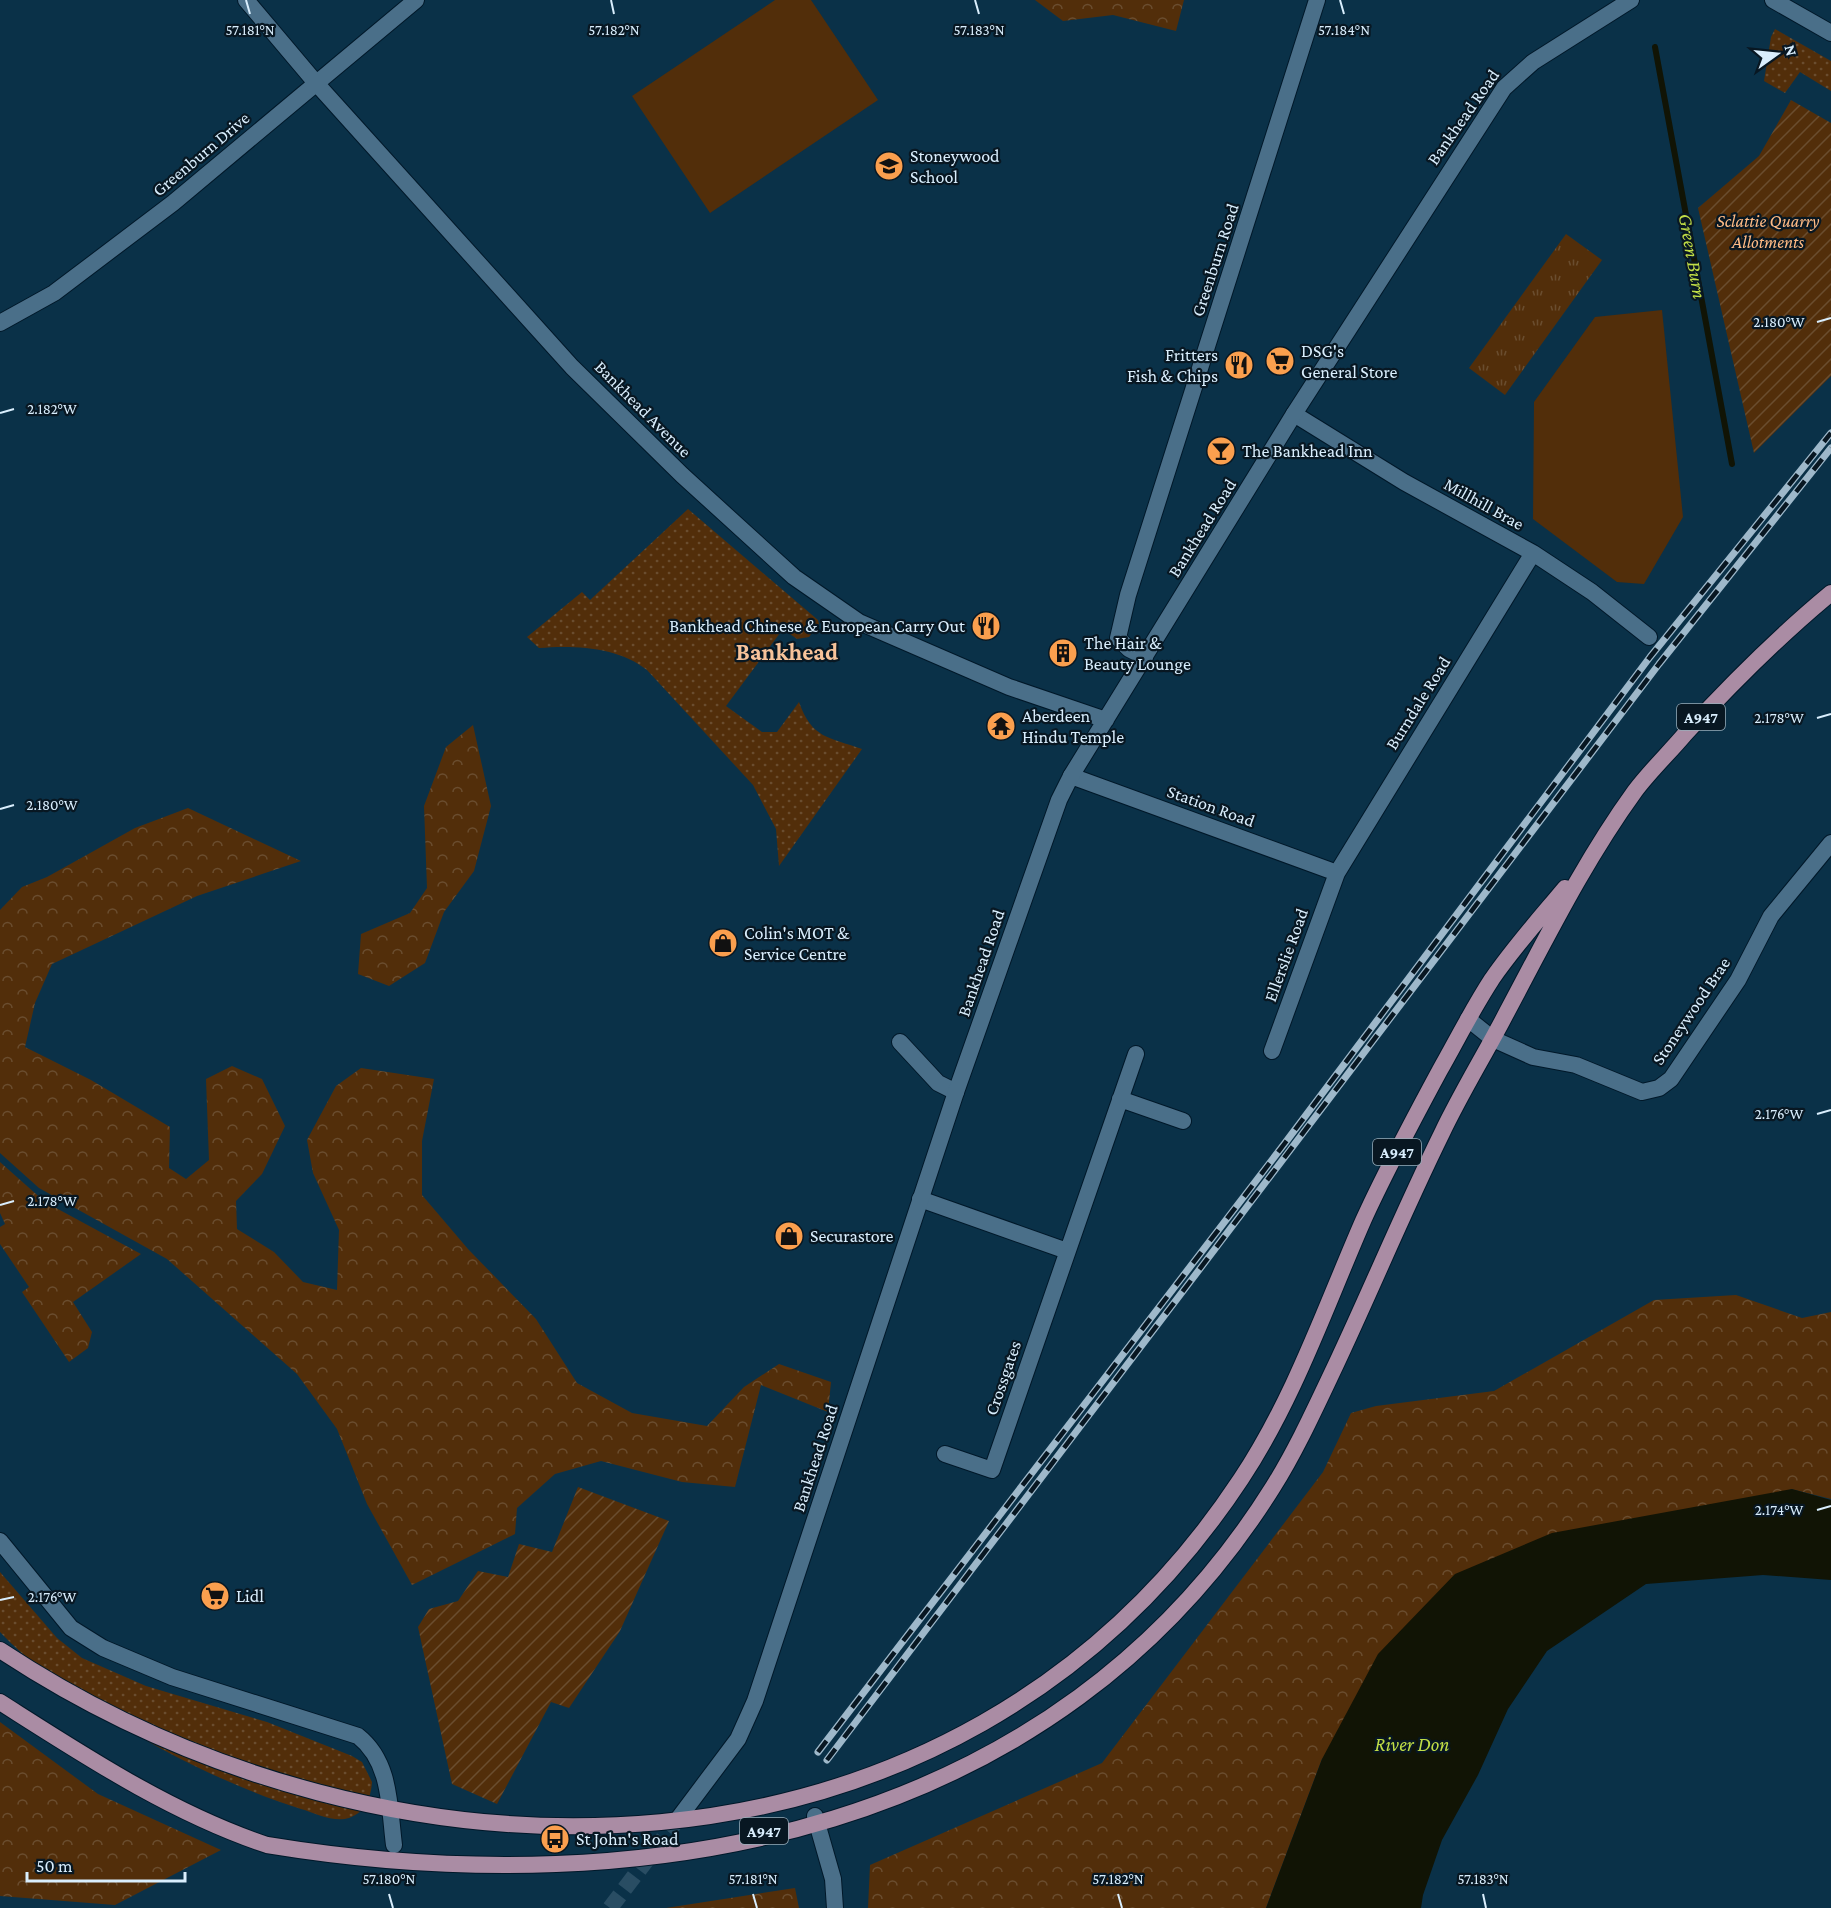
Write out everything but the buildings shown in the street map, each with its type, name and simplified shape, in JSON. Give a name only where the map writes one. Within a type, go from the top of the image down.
[{"type":"main road","name":"A947","points":[[360,1839],[516,1861],[644,1855],[739,1838],[815,1816],[876,1792],[928,1767],[973,1742],[1022,1709],[1102,1644],[1137,1611],[1174,1569],[1243,1476],[1274,1422],[1303,1362],[1366,1215],[1420,1106],[1468,1019],[1509,957],[1589,858],[1638,787],[1702,716],[1780,637],[1831,593]]},
{"type":"main road","name":"A947","points":[[961,1786],[1003,1762],[1069,1715],[1128,1665],[1203,1586],[1253,1518],[1301,1437],[1441,1134],[1589,858]]},
{"type":"main road","points":[[0,1650],[86,1717]]},
{"type":"main road","points":[[0,1702],[110,1771],[228,1830],[311,1858],[385,1876]]},
{"type":"main road","name":"A947","points":[[805,1853],[831,1845]]},
{"type":"street","name":"Bankhead Avenue","points":[[246,0],[316,83],[572,367],[682,475],[794,577],[859,622],[1009,687],[1106,720]]},
{"type":"street","name":"Greenburn Drive","points":[[0,323],[54,293],[173,203],[416,0]]},
{"type":"street","name":"Greenburn Road","points":[[1145,657],[1130,649],[1118,638],[1128,595],[1317,0]]},
{"type":"street","name":"Bankhead Road","points":[[678,1820],[738,1739],[755,1701],[956,1092],[1059,800],[1071,776],[1294,414],[1504,88],[1533,62],[1631,0]]},
{"type":"street","points":[[1773,0],[1831,33]]},
{"type":"street","name":"Millhill Brae","points":[[1294,414],[1404,482],[1533,553],[1592,592],[1649,637]]},
{"type":"street","name":"Burndale Road","points":[[1336,873],[1533,553]]},
{"type":"street","name":"Station Road","points":[[1071,776],[1336,873]]},
{"type":"street","name":"Stoneywood Brae","points":[[1468,1019],[1493,1039],[1533,1057],[1576,1065],[1642,1092],[1659,1088],[1671,1079],[1738,980],[1771,916],[1831,843]]},
{"type":"street","name":"Ellerslie Road","points":[[1272,1051],[1336,873]]},
{"type":"street","points":[[900,1042],[938,1083],[956,1092]]},
{"type":"street","name":"Crossgates","points":[[945,1454],[992,1470],[1136,1054]]},
{"type":"street","points":[[1120,1099],[1183,1121]]},
{"type":"street","points":[[920,1199],[1067,1251]]},
{"type":"street","points":[[0,1541],[71,1628],[103,1648],[172,1677],[358,1736],[372,1747],[384,1773],[394,1845]]},
{"type":"street","points":[[815,1816],[831,1845],[835,1908]]},
{"type":"green space","points":[[775,0],[811,0],[878,100],[710,213],[632,96]]},
{"type":"green space","points":[[1035,0],[1184,0],[1176,31],[1113,15],[1063,21]]},
{"type":"green space","points":[[1775,29],[1831,61],[1831,91],[1800,72],[1785,93],[1764,81],[1771,37]]},
{"type":"green space","name":"Sclattie Quarry Allotments","points":[[1791,100],[1831,123],[1831,376],[1754,453],[1698,208],[1759,156]]},
{"type":"green space","points":[[1566,234],[1602,260],[1505,395],[1469,368]]},
{"type":"green space","points":[[1662,310],[1683,517],[1644,584],[1617,582],[1533,519],[1534,402],[1595,317]]},
{"type":"green space","points":[[688,509],[818,620],[819,624],[809,637],[797,639],[783,629],[726,706],[762,732],[777,732],[799,702],[804,714],[816,730],[831,739],[862,749],[779,866],[776,829],[753,785],[647,670],[636,662],[610,652],[567,647],[539,648],[527,637],[582,592],[590,600]]},
{"type":"green space","points":[[473,725],[491,806],[474,871],[444,912],[425,963],[389,986],[358,974],[361,934],[410,913],[427,888],[424,806],[446,747]]},
{"type":"green space","points":[[188,808],[301,861],[197,896],[52,964],[35,1003],[25,1047],[91,1080],[170,1127],[169,1168],[186,1179],[209,1160],[206,1079],[232,1066],[262,1079],[285,1126],[262,1174],[236,1201],[237,1229],[274,1252],[303,1282],[337,1290],[339,1230],[313,1173],[307,1140],[336,1086],[361,1068],[434,1079],[422,1141],[422,1195],[468,1249],[536,1319],[577,1383],[632,1413],[707,1426],[744,1387],[779,1364],[831,1382],[828,1412],[761,1385],[735,1487],[682,1482],[601,1461],[555,1474],[517,1508],[515,1534],[412,1585],[367,1504],[337,1429],[297,1374],[167,1259],[39,1188],[0,1153],[0,910],[22,887],[47,877],[135,828]]},
{"type":"green space","points":[[0,1162],[45,1202],[141,1254],[73,1302],[92,1332],[88,1348],[69,1362],[22,1292],[29,1287],[0,1244],[0,1227],[5,1224],[0,1213]]},
{"type":"green space","points":[[1736,1295],[1802,1318],[1831,1312],[1831,1499],[1791,1489],[1322,1759],[1266,1908],[868,1908],[870,1865],[1102,1763],[1323,1472],[1351,1413],[1376,1406],[1494,1391],[1654,1300]]},
{"type":"green space","points":[[578,1487],[669,1521],[620,1631],[569,1708],[551,1702],[497,1804],[452,1784],[418,1627],[429,1609],[458,1601],[478,1571],[508,1577],[519,1544],[552,1552]]},
{"type":"green space","points":[[0,1572],[57,1638],[82,1658],[146,1686],[267,1722],[362,1762],[372,1782],[363,1808],[349,1818],[337,1819],[263,1796],[181,1759],[101,1713],[63,1687],[0,1632]]},
{"type":"green space","points":[[0,1722],[98,1794],[221,1850],[115,1905],[0,1896]]},
{"type":"green space","points":[[795,1888],[799,1908],[666,1908]]},
{"type":"water","name":"River Don","points":[[1792,1489],[1831,1500],[1831,1580],[1763,1575],[1646,1584],[1547,1651],[1508,1709],[1478,1775],[1442,1840],[1423,1895],[1421,1908],[1266,1908],[1322,1759],[1378,1654],[1455,1574],[1552,1533]]},
{"type":"waterway","name":"Green Burn","points":[[1655,47],[1732,464]]},
{"type":"tunnel","points":[[610,1908],[678,1819]]},
{"type":"railway","points":[[818,1752],[1285,1143],[1650,657],[1831,433]]},
{"type":"railway","points":[[827,1760],[1659,664],[1831,448]]},
{"type":"place","name":"Stoneywood School","points":[[889,166]]},
{"type":"place","name":"DSG's General Store","points":[[1280,361]]},
{"type":"place","name":"Fritters Fish & Chips","points":[[1239,365]]},
{"type":"place","name":"The Bankhead Inn","points":[[1221,451]]},
{"type":"place","name":"Bankhead Chinese & European Carry Out","points":[[986,626]]},
{"type":"place","name":"The Hair & Beauty Lounge","points":[[1063,653]]},
{"type":"place","name":"Aberdeen Hindu Temple","points":[[1001,726]]},
{"type":"place","name":"Colin's MOT & Service Centre","points":[[723,943]]},
{"type":"place","name":"Securastore","points":[[789,1236]]},
{"type":"place","name":"Lidl","points":[[215,1596]]},
{"type":"place","name":"St John's Road","points":[[555,1839]]},
{"type":"district","name":"Bankhead","points":[[787,652]]}]
